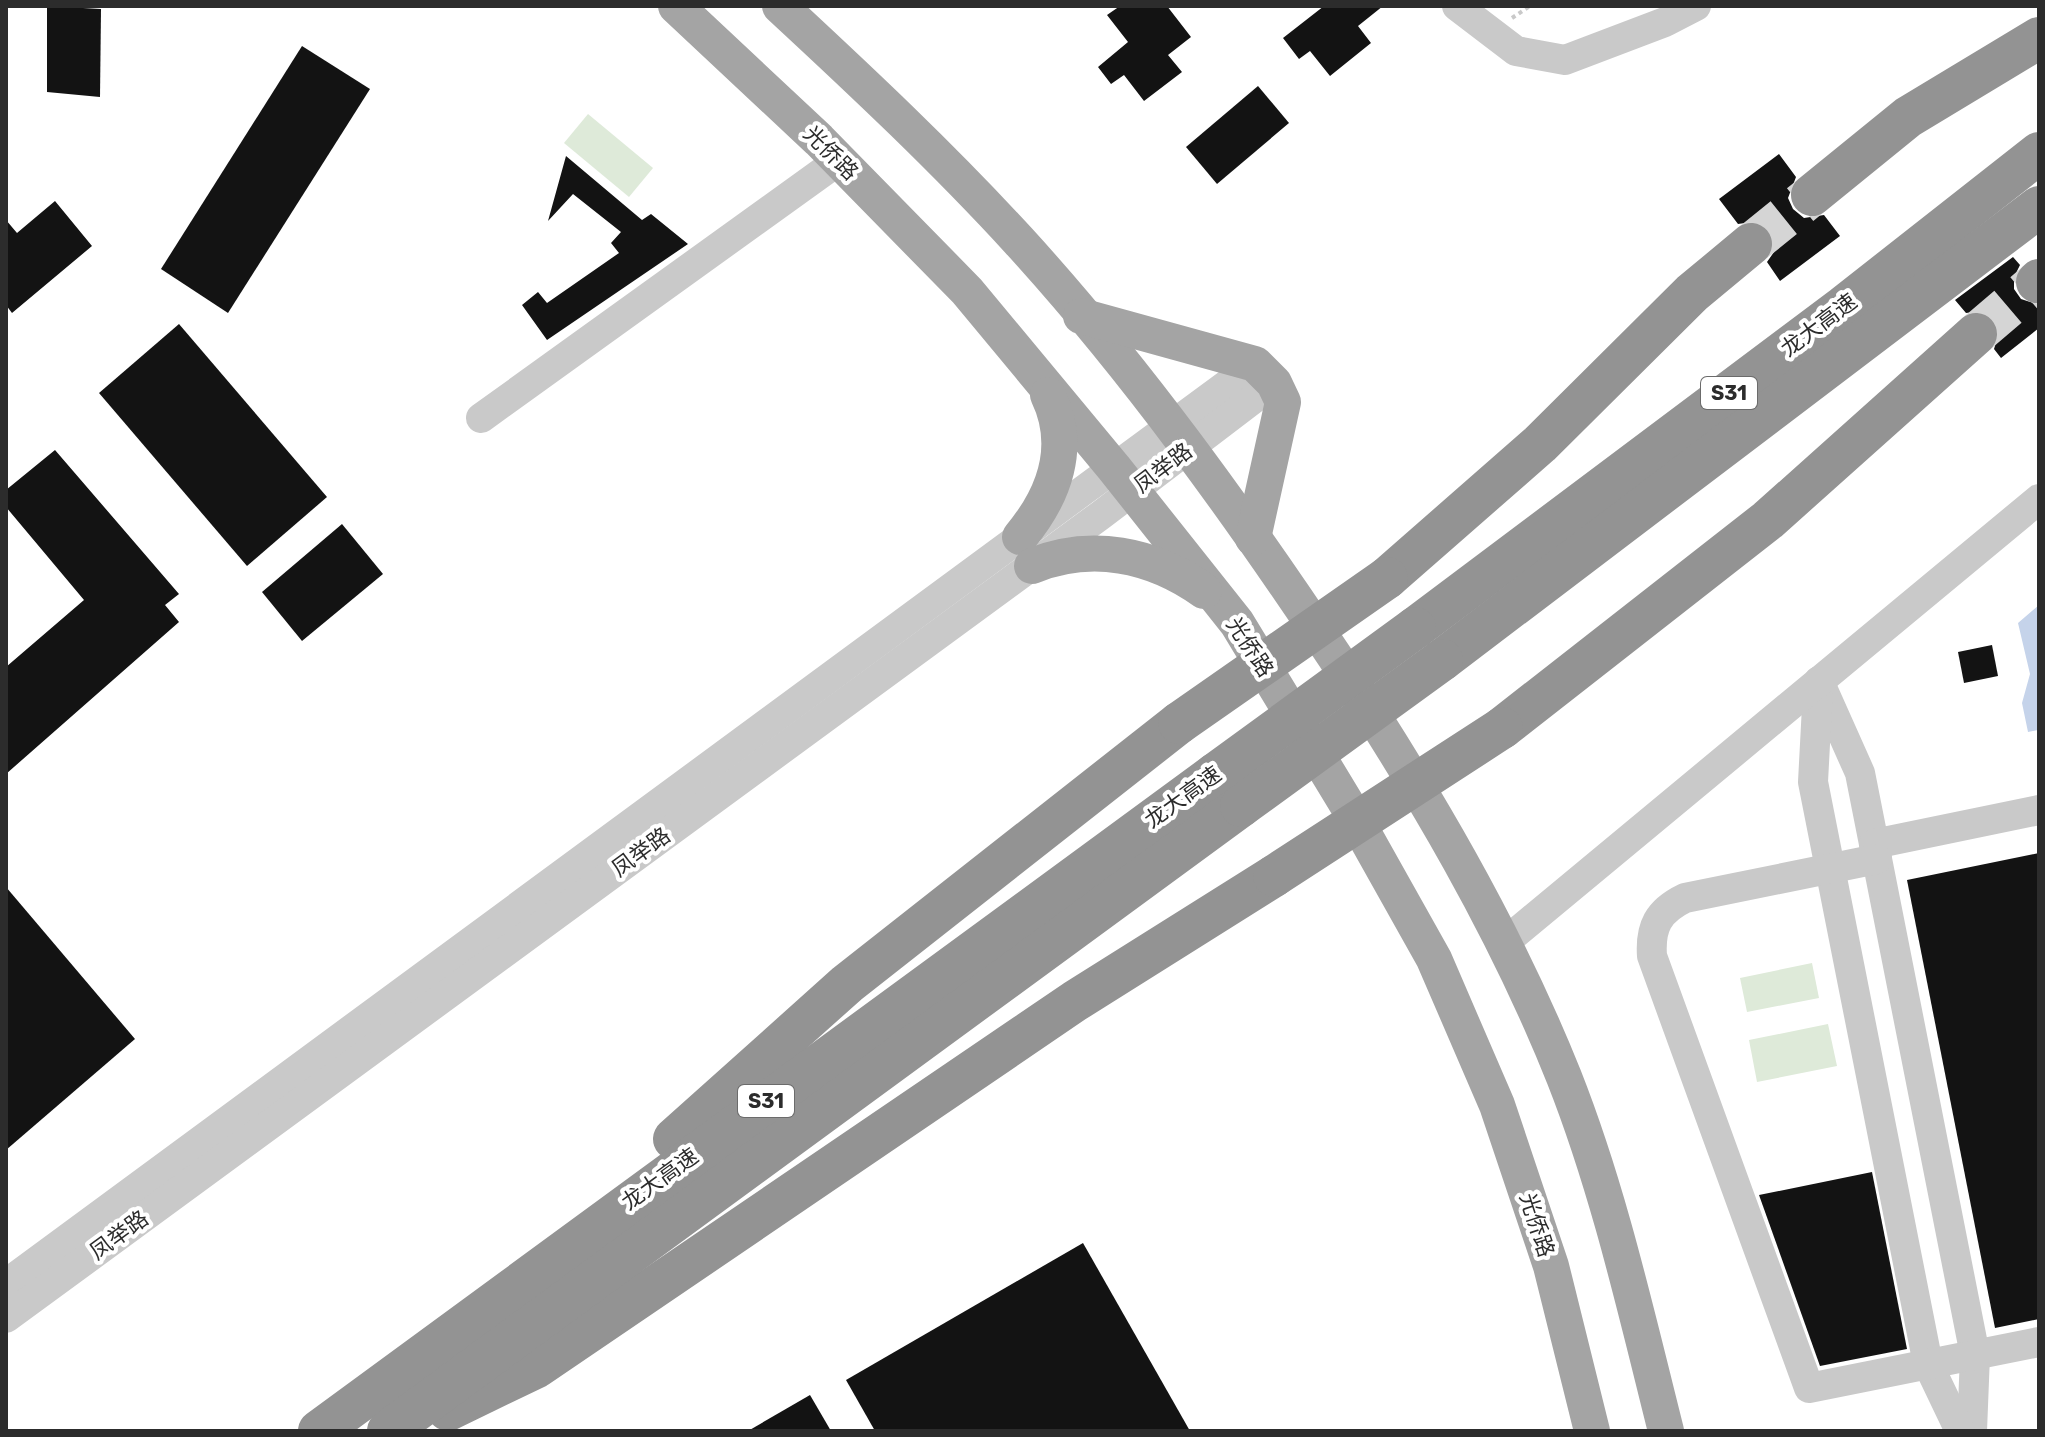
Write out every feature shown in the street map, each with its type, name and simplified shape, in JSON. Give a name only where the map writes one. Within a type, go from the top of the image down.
[{"type":"highway","points":[[1812,195],[1908,117],[2039,38]]},
{"type":"highway","name":"龙大高速","points":[[319,1431],[1415,628],[1843,307],[2039,153]]},
{"type":"highway","name":"龙大高速","points":[[388,1431],[1442,660],[2039,207]]},
{"type":"highway","points":[[421,1355],[611,1196],[847,984],[1179,723],[1387,578],[1540,444],[1692,293],[1751,244]]},
{"type":"highway","points":[[404,1431],[537,1367],[1075,1001],[1502,728],[1768,520],[1976,334]]},
{"type":"main road","name":"光侨路","points":[[676,6],[838,161],[967,291],[1226,610],[1351,811],[1434,959],[1497,1105],[1512,1149],[1551,1266],[1592,1431]]},
{"type":"main road","points":[[780,6],[868,88],[1020,242],[1081,316],[1180,437],[1253,538],[1413,775],[1505,942],[1565,1079],[1620,1246],[1666,1431]]},
{"type":"main road","points":[[1081,316],[1265,374],[1283,402],[1253,538]]},
{"type":"main road","points":[[1040,379],[1057,424],[1060,460],[1026,552],[1087,552],[1126,556],[1193,584],[1226,610]]},
{"type":"street","points":[[1457,6],[1516,51],[1565,60],[1665,22],[1696,6]]},
{"type":"street","points":[[481,418],[838,161]]},
{"type":"street","name":"凤举路","points":[[6,1318],[1265,374]]},
{"type":"street","points":[[1505,942],[2039,499]]},
{"type":"street","name":"凤举路","points":[[6,1284],[1026,552]]},
{"type":"street","points":[[1819,681],[1860,773],[1975,1355],[1972,1431]]},
{"type":"street","points":[[1819,681],[1813,782],[1928,1364],[1960,1431]]},
{"type":"street","points":[[2039,810],[1876,852],[1830,869],[1685,898],[1668,906],[1656,920],[1651,937],[1652,956],[1809,1388],[2039,1342]]},
{"type":"green space","points":[[588,114],[653,168],[629,197],[564,143]]},
{"type":"green space","points":[[1812,963],[1819,998],[1747,1012],[1740,978]]},
{"type":"green space","points":[[1828,1024],[1837,1066],[1757,1082],[1749,1040]]},
{"type":"water","points":[[2039,605],[2039,725],[2038,730],[2028,732],[2022,703],[2030,674],[2018,623]]},
{"type":"building","points":[[47,6],[101,9],[100,97],[47,92]]},
{"type":"building","points":[[1120,6],[1167,6],[1191,37],[1168,55],[1182,72],[1144,101],[1124,75],[1111,84],[1098,67],[1128,42],[1107,15]]},
{"type":"building","points":[[1324,6],[1383,6],[1358,26],[1371,43],[1330,76],[1310,51],[1299,59],[1283,38]]},
{"type":"building","points":[[302,46],[370,89],[228,313],[161,269]]},
{"type":"building","points":[[1258,86],[1289,123],[1217,184],[1186,147]]},
{"type":"building","points":[[1779,154],[1796,177],[1788,198],[1793,209],[1804,218],[1824,215],[1840,236],[1780,281],[1767,262],[1774,252],[1770,229],[1759,221],[1738,224],[1719,199]]},
{"type":"building","points":[[566,156],[642,220],[651,214],[688,244],[547,340],[522,305],[538,292],[547,303],[619,253],[611,243],[621,232],[573,194],[548,221]]},
{"type":"building","points":[[55,201],[92,246],[12,313],[6,305],[6,220],[17,233]]},
{"type":"building","points":[[2013,257],[2020,265],[2014,277],[2014,289],[2021,299],[2039,305],[2039,328],[2001,358],[1994,349],[2000,330],[1994,319],[1983,311],[1966,313],[1955,300]]},
{"type":"building","points":[[179,324],[327,497],[247,566],[99,393]]},
{"type":"building","points":[[55,450],[179,594],[165,605],[179,622],[6,774],[6,667],[84,600],[6,507],[6,490]]},
{"type":"building","points":[[342,524],[383,574],[302,641],[262,592]]},
{"type":"building","points":[[1992,645],[1998,676],[1964,683],[1958,652]]},
{"type":"building","points":[[2039,853],[2039,1319],[1995,1328],[1907,880]]},
{"type":"building","points":[[6,887],[135,1039],[6,1150]]},
{"type":"building","points":[[1872,1172],[1907,1349],[1820,1366],[1759,1195]]},
{"type":"building","points":[[1083,1243],[1190,1431],[875,1431],[846,1380]]},
{"type":"building","points":[[810,1395],[831,1431],[748,1431]]},
{"type":"tunnel","points":[[1751,244],[1812,195]]},
{"type":"tunnel","points":[[1976,334],[2037,282]]}]
